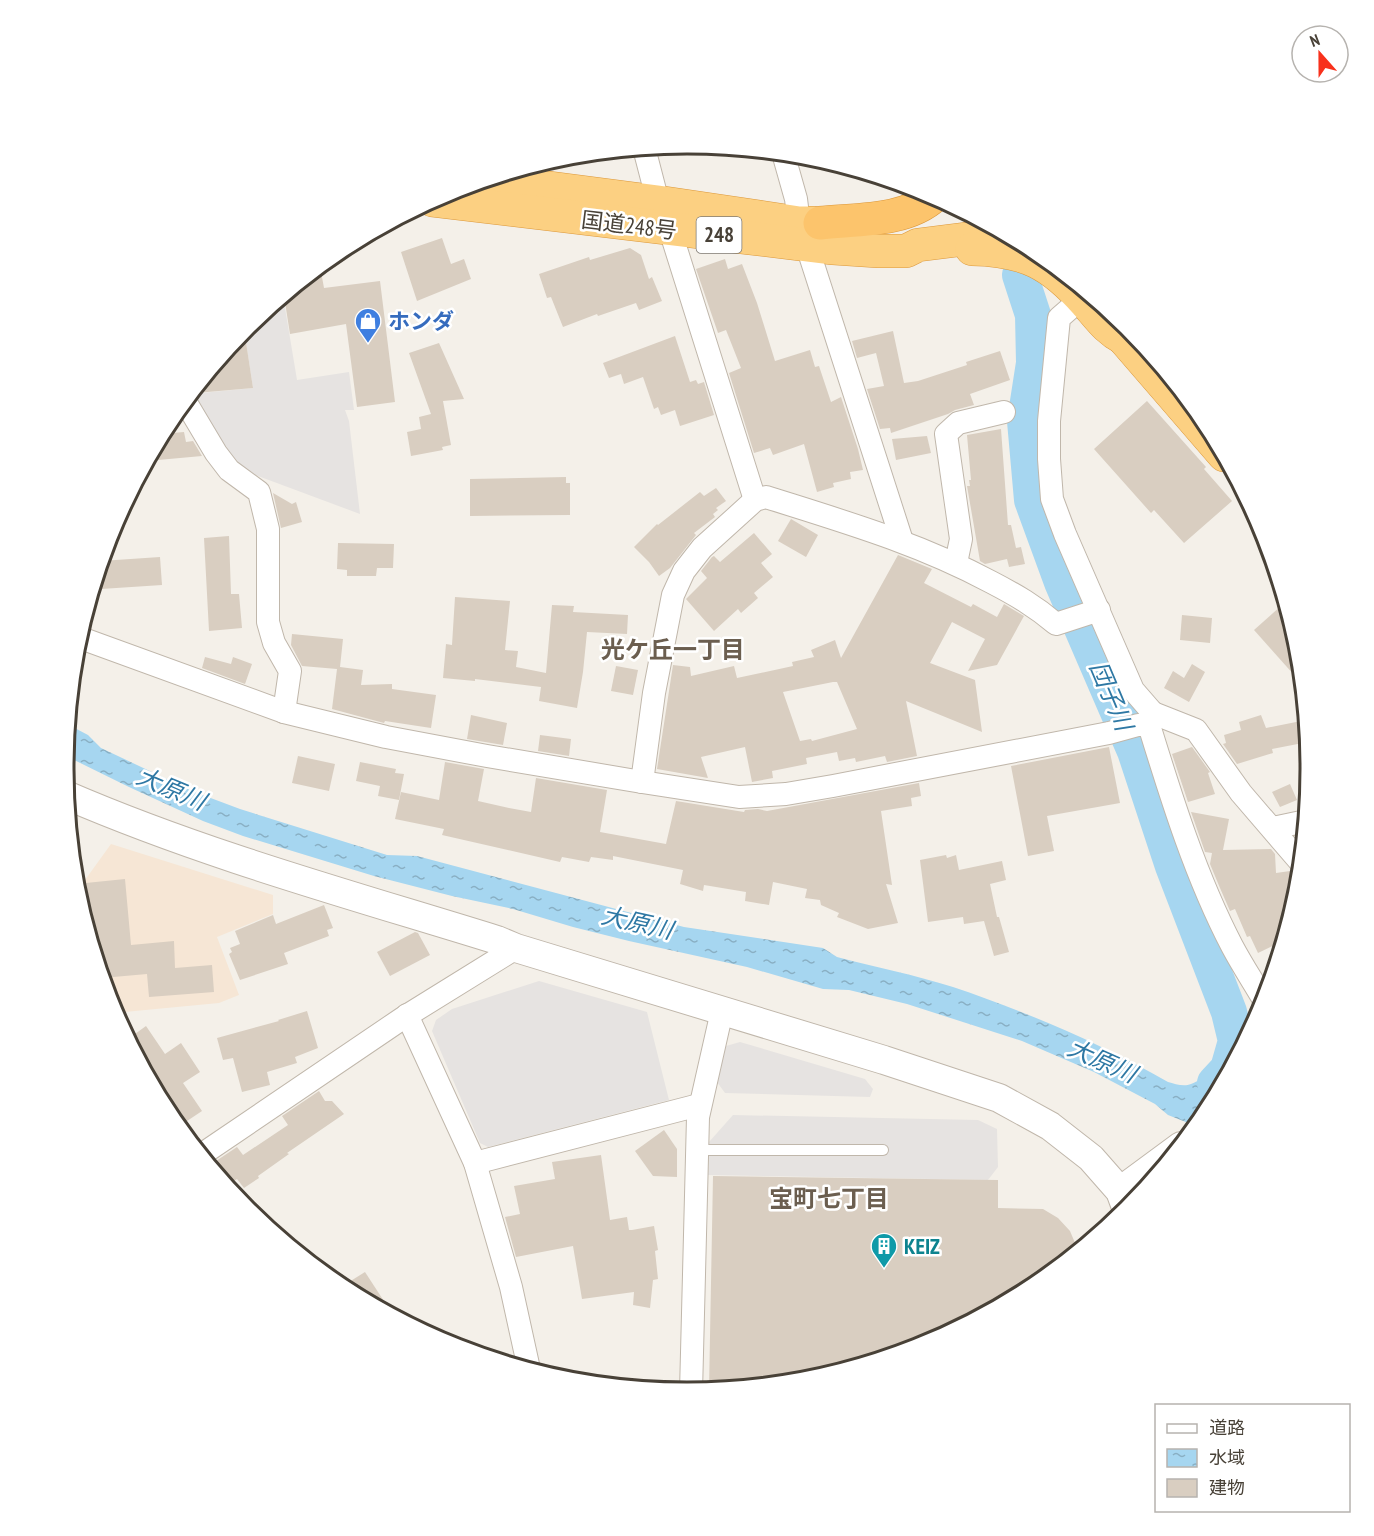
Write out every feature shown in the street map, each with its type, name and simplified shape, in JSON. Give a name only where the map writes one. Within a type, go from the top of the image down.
[{"type":"highway","name":"国道248号","points":[[502,183],[664,216]]},
{"type":"highway","name":"国道248号","points":[[451,201],[664,216],[809,230],[850,231],[945,225],[963,221]]},
{"type":"highway","points":[[809,230],[891,215],[926,203]]},
{"type":"highway","name":"国道248号","points":[[809,230],[878,251],[906,251],[918,245],[992,236]]},
{"type":"highway","name":"248","points":[[906,251],[920,255],[969,249],[997,249],[1029,258]]},
{"type":"highway","name":"248","points":[[1101,315],[1110,331],[1123,338],[1183,407]]},
{"type":"street","points":[[646,156],[755,500]]},
{"type":"street","points":[[786,163],[796,198],[809,230],[902,541]]},
{"type":"street","points":[[1088,304],[1059,318],[1049,421],[1048,459],[1052,499],[1065,534],[1147,721],[1201,876],[1232,946],[1258,991]]},
{"type":"street","points":[[190,409],[229,470],[259,492],[268,529],[268,622],[274,643],[290,671],[284,712]]},
{"type":"street","points":[[956,563],[961,539],[946,434],[958,423],[1004,412]]},
{"type":"street","points":[[642,782],[654,693],[673,595],[684,571],[702,548],[755,500],[766,497],[902,541],[956,563],[1034,605],[1056,624],[1099,610]]},
{"type":"street","points":[[87,640],[284,712],[386,737],[642,782],[739,796],[786,794],[1109,733],[1147,721],[1196,730],[1241,793],[1294,854]]},
{"type":"street","points":[[75,799],[204,849],[497,940],[516,948],[884,1060],[999,1098],[1050,1126],[1090,1158],[1123,1199]]},
{"type":"street","points":[[1273,828],[1298,823]]},
{"type":"street","points":[[208,1150],[407,1015],[516,948]]},
{"type":"street","points":[[691,1382],[699,1105],[722,1011]]},
{"type":"street","points":[[407,1015],[475,1163],[511,1287],[527,1361]]},
{"type":"street","points":[[475,1163],[504,1149],[699,1105]]},
{"type":"lane","points":[[698,1150],[883,1150]]},
{"type":"shaded area","points":[[284,305],[297,380],[349,372],[354,410],[345,410],[349,421],[360,514],[250,473],[217,450],[195,402],[202,393],[253,388],[246,342]]},
{"type":"shaded area","points":[[111,844],[273,895],[273,914],[217,937],[239,995],[219,1003],[124,1012],[94,927],[85,880]]},
{"type":"shaded area","points":[[539,981],[647,1012],[669,1100],[488,1147],[480,1143],[432,1031],[436,1020],[452,1009]]},
{"type":"shaded area","points":[[740,1042],[865,1079],[873,1089],[870,1097],[725,1093],[717,1082],[726,1046]]},
{"type":"shaded area","points":[[733,1115],[978,1120],[997,1129],[998,1167],[988,1180],[708,1175],[709,1142]]},
{"type":"water","name":"大原川","points":[[75,728],[88,735],[101,748],[192,791],[240,809],[387,855],[417,856],[684,927],[823,948],[837,957],[953,987],[1008,1007],[1090,1041],[1174,1084],[1185,1085],[1197,1081],[1211,1067],[1221,1043],[1237,1039],[1218,1075],[1187,1123],[1168,1115],[1155,1104],[1094,1072],[1022,1041],[907,1004],[849,990],[823,989],[747,967],[629,941],[513,909],[374,876],[243,836],[203,821],[74,760]]},
{"type":"building","points":[[442,238],[451,264],[464,259],[471,279],[417,301],[401,252]]},
{"type":"building","points":[[630,248],[641,255],[649,279],[652,277],[662,301],[639,310],[636,303],[563,327],[551,297],[547,298],[539,274],[589,257],[590,260]]},
{"type":"building","points":[[725,259],[728,269],[742,264],[775,361],[810,350],[815,367],[819,366],[831,402],[841,397],[863,470],[850,472],[851,479],[833,483],[834,487],[817,492],[804,444],[773,455],[770,448],[754,453],[729,373],[741,368],[726,330],[718,333],[696,269]]},
{"type":"building","name":"ホンダ","points":[[322,275],[324,288],[380,281],[395,402],[357,407],[346,324],[290,334],[285,304]]},
{"type":"building","points":[[893,331],[904,383],[918,381],[967,365],[966,362],[1000,351],[1010,380],[970,394],[974,405],[891,433],[890,428],[880,429],[867,389],[884,386],[876,353],[857,358],[852,341]]},
{"type":"building","points":[[675,336],[690,382],[696,380],[698,384],[704,382],[714,415],[680,426],[675,410],[661,415],[658,407],[654,409],[643,377],[624,384],[621,374],[609,378],[603,363]]},
{"type":"building","points":[[246,342],[253,388],[202,392]]},
{"type":"building","points":[[439,343],[464,399],[443,401],[451,445],[442,447],[443,450],[411,456],[407,432],[421,429],[419,417],[431,414],[409,353]]},
{"type":"building","points":[[1147,401],[1206,467],[1204,469],[1232,501],[1184,543],[1154,510],[1151,513],[1094,449]]},
{"type":"building","points":[[1001,429],[1008,525],[1011,525],[1016,548],[1021,547],[1025,564],[1009,567],[1007,559],[985,564],[980,561],[967,486],[970,486],[969,480],[971,480],[967,435]]},
{"type":"building","points":[[184,432],[186,442],[193,441],[202,456],[157,460],[173,433]]},
{"type":"building","points":[[927,436],[931,453],[896,460],[892,439]]},
{"type":"building","points":[[566,477],[566,483],[570,483],[570,515],[470,516],[470,479]]},
{"type":"building","points":[[716,488],[726,501],[716,508],[718,510],[713,514],[715,517],[694,533],[696,535],[670,568],[659,576],[634,547],[657,524],[700,492],[704,496]]},
{"type":"building","points":[[273,493],[292,504],[296,502],[302,522],[281,528]]},
{"type":"building","points":[[791,519],[818,535],[806,557],[778,541]]},
{"type":"building","points":[[754,533],[772,554],[761,563],[773,577],[754,593],[758,598],[741,613],[738,609],[714,631],[686,599],[707,578],[701,571],[712,557],[714,556],[720,562]]},
{"type":"building","points":[[229,536],[231,594],[239,594],[242,628],[209,631],[204,538]]},
{"type":"building","points":[[338,543],[394,544],[393,568],[377,568],[376,576],[347,576],[347,570],[337,569]]},
{"type":"building","points":[[898,555],[932,569],[924,583],[971,607],[973,604],[997,617],[1004,604],[1024,616],[997,665],[968,671],[985,639],[952,622],[930,663],[975,680],[982,732],[906,701],[917,756],[887,762],[885,756],[856,762],[855,758],[839,761],[837,752],[806,758],[807,764],[772,771],[773,778],[752,782],[745,747],[701,757],[708,778],[657,769],[673,665],[690,667],[691,676],[734,666],[737,678],[793,666],[792,662],[814,657],[811,650],[835,640],[841,658]],"holes":[[[837,682],[857,729],[812,741],[811,739],[800,741],[783,692]]]},
{"type":"building","points":[[160,557],[162,585],[101,589],[110,560]]},
{"type":"building","points":[[455,597],[510,601],[505,650],[518,651],[516,667],[546,673],[552,605],[574,606],[573,612],[628,615],[627,634],[587,632],[577,708],[539,701],[541,687],[475,679],[475,681],[443,678],[446,644],[452,645]]},
{"type":"building","points":[[1279,607],[1293,674],[1254,630]]},
{"type":"building","points":[[1182,615],[1212,618],[1210,643],[1180,640]]},
{"type":"building","points":[[292,634],[343,639],[340,667],[363,670],[361,685],[392,684],[392,689],[436,695],[431,728],[385,721],[384,723],[332,709],[337,669],[302,666],[291,645]]},
{"type":"building","points":[[205,657],[231,664],[233,657],[252,664],[245,684],[202,668]]},
{"type":"building","points":[[1192,664],[1205,672],[1189,702],[1164,688],[1173,671],[1184,678]]},
{"type":"building","points":[[616,666],[638,670],[633,695],[611,691]]},
{"type":"building","points":[[471,715],[507,723],[503,745],[467,739]]},
{"type":"building","points":[[1261,715],[1266,728],[1298,722],[1299,744],[1272,749],[1273,753],[1237,764],[1223,744],[1226,743],[1224,735],[1241,730],[1239,722]]},
{"type":"building","points":[[540,735],[571,739],[569,756],[538,751]]},
{"type":"building","points":[[1109,747],[1120,803],[1047,816],[1054,851],[1028,856],[1011,766]]},
{"type":"building","points":[[1192,747],[1210,772],[1208,773],[1215,794],[1188,802],[1172,754]]},
{"type":"building","points":[[298,756],[335,764],[329,791],[292,783]]},
{"type":"building","points":[[360,762],[396,769],[395,773],[404,774],[399,800],[378,796],[380,786],[356,781]]},
{"type":"building","points":[[445,762],[484,769],[478,801],[531,812],[536,778],[607,790],[600,832],[666,844],[676,801],[744,812],[758,809],[767,811],[919,783],[921,796],[911,798],[912,806],[881,811],[892,885],[886,884],[898,923],[868,929],[837,917],[839,913],[821,905],[820,900],[805,898],[807,889],[773,882],[769,905],[745,901],[746,892],[704,885],[703,891],[680,884],[683,870],[613,856],[613,860],[591,857],[589,862],[562,857],[560,862],[442,835],[444,829],[395,819],[401,792],[439,800]]},
{"type":"building","points":[[1290,784],[1297,800],[1280,807],[1272,792]]},
{"type":"building","points":[[1191,812],[1229,819],[1223,850],[1271,849],[1275,854],[1276,873],[1291,872],[1274,945],[1258,953],[1250,936],[1247,937],[1235,909],[1230,911],[1210,864],[1212,853],[1205,852]]},
{"type":"building","points":[[946,855],[947,858],[956,855],[959,870],[1002,861],[1006,880],[990,884],[997,917],[999,917],[1009,952],[994,956],[984,921],[964,924],[963,917],[928,922],[920,860]]},
{"type":"building","points":[[125,879],[131,945],[174,941],[175,968],[212,965],[214,992],[149,997],[147,974],[111,977],[94,927],[86,883]]},
{"type":"building","points":[[324,905],[333,928],[327,930],[329,936],[284,953],[288,964],[240,980],[229,954],[232,952],[230,948],[240,944],[235,931],[273,915],[276,924]]},
{"type":"building","points":[[415,932],[418,933],[430,955],[390,976],[377,952]]},
{"type":"building","points":[[307,1011],[318,1048],[295,1057],[297,1063],[267,1072],[270,1085],[242,1092],[233,1058],[223,1060],[217,1038]]},
{"type":"building","points":[[146,1026],[165,1054],[181,1043],[200,1072],[183,1083],[202,1111],[186,1122],[156,1075],[135,1034]]},
{"type":"building","points":[[319,1091],[325,1101],[332,1101],[344,1114],[287,1153],[289,1154],[244,1188],[237,1179],[234,1181],[216,1161],[237,1147],[243,1155],[288,1125],[282,1116]]},
{"type":"building","points":[[664,1130],[677,1149],[677,1177],[653,1176],[635,1151]]},
{"type":"building","points":[[601,1155],[610,1220],[627,1217],[629,1230],[654,1226],[658,1250],[655,1251],[658,1279],[653,1280],[650,1308],[633,1305],[634,1292],[582,1299],[573,1246],[516,1257],[505,1217],[520,1214],[514,1186],[555,1179],[552,1162]]},
{"type":"building","name":"KEIZ","points":[[713,1176],[998,1180],[998,1208],[1043,1209],[1058,1218],[1070,1231],[1075,1243],[1028,1278],[994,1299],[922,1335],[846,1361],[807,1370],[709,1381]]},
{"type":"building","points":[[365,1272],[384,1301],[380,1299],[351,1281]]},
{"type":"waterway","name":"団子川","points":[[1020,275],[1033,315],[1034,363],[1025,421],[1032,500],[1062,582],[1135,751],[1173,866],[1229,1012],[1236,1041]]},
{"type":"place","name":"ホンダ","points":[[368,344]]},
{"type":"place","name":"KEIZ","points":[[884,1269]]},
{"type":"district","name":"光ケ丘一丁目","points":[[673,650]]},
{"type":"district","name":"宝町七丁目","points":[[829,1199]]}]
